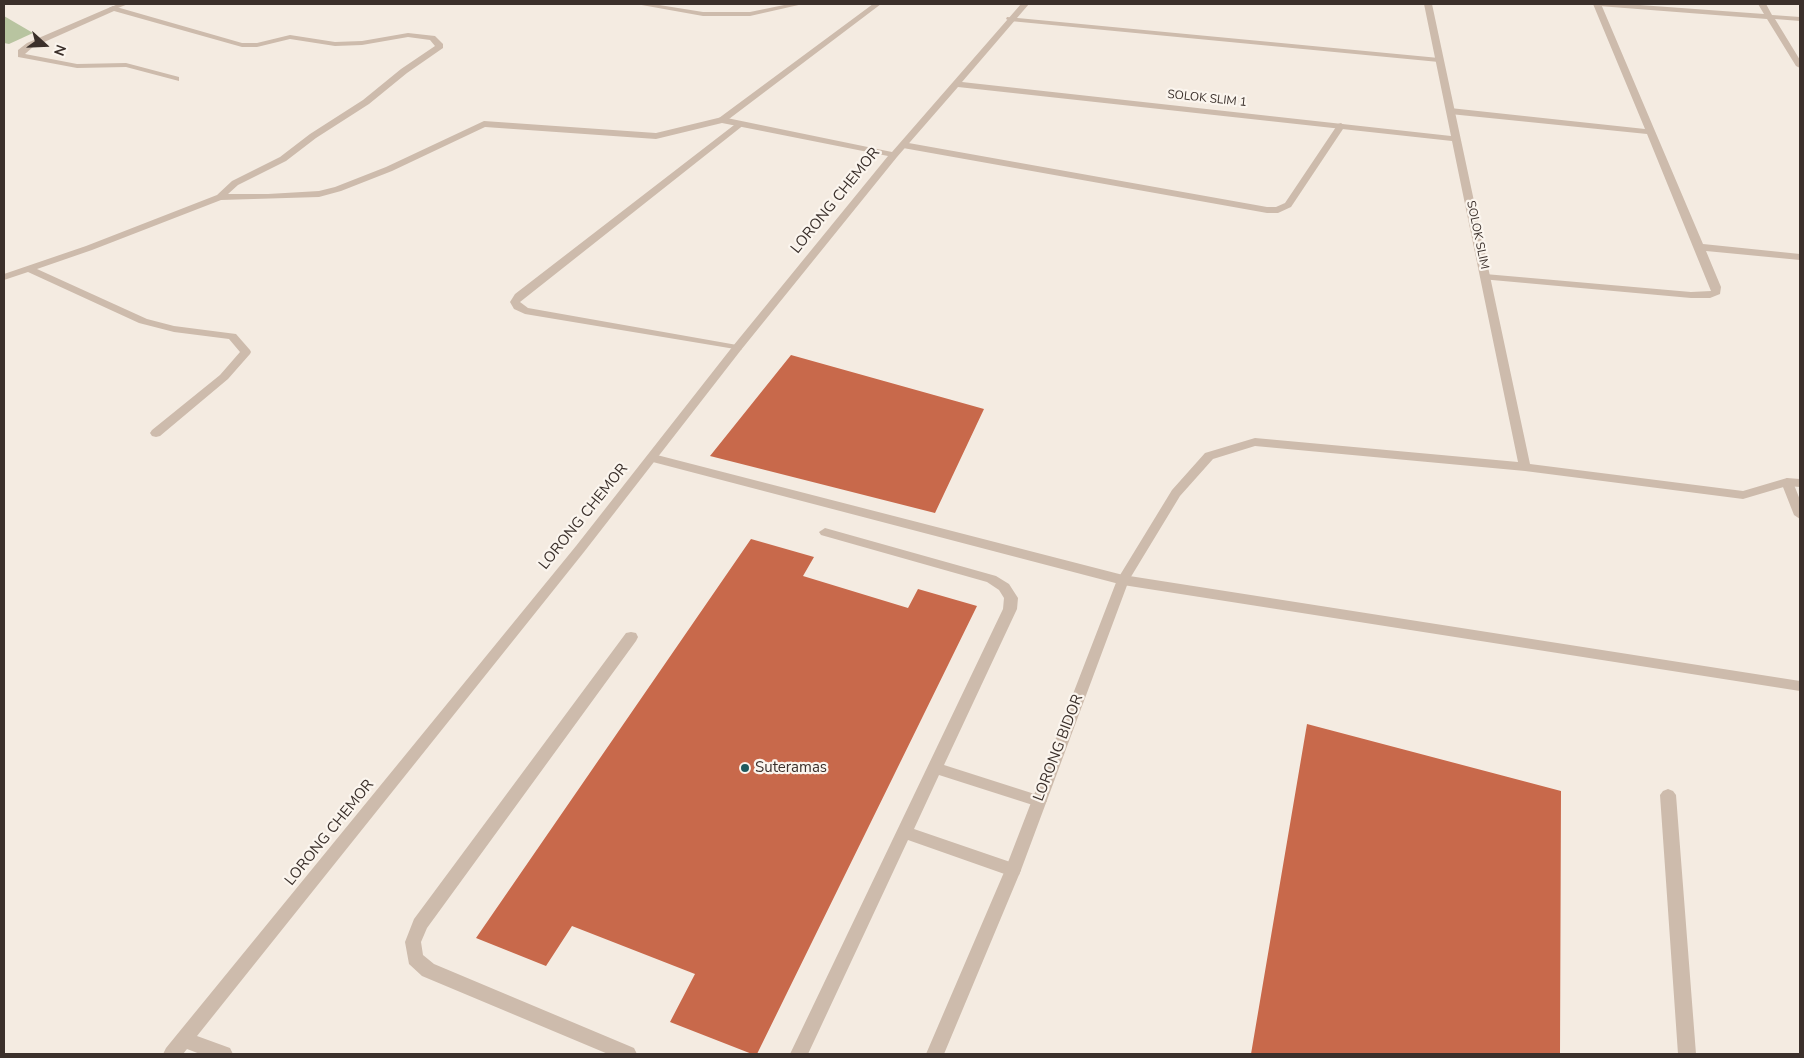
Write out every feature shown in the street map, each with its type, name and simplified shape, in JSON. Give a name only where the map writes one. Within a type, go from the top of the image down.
[{"type":"street","points":[[124,4],[30,45],[24,48],[21,55],[77,66],[126,65],[176,79]]},
{"type":"street","points":[[640,4],[703,14],[750,14],[799,4]]},
{"type":"street","points":[[220,197],[319,194],[338,190],[389,169],[484,124],[656,136],[722,120],[877,4]]},
{"type":"street","name":"LORONG CHEMOR","points":[[172,1054],[653,458],[737,348],[898,150],[1025,4]]},
{"type":"street","name":"SOLOK SLIM","points":[[1428,4],[1525,467]]},
{"type":"street","points":[[1485,277],[1710,295],[1716,292],[1716,288],[1598,4],[1800,19]]},
{"type":"street","points":[[1762,4],[1800,66]]},
{"type":"street","points":[[4,277],[180,214],[220,197],[235,182],[283,159],[313,136],[366,102],[404,71],[440,46],[432,38],[408,34],[362,43],[335,44],[290,37],[257,45],[242,45],[113,8]]},
{"type":"street","points":[[1010,19],[1439,60]]},
{"type":"street","name":"SOLOK SLIM 1","points":[[956,84],[1456,139]]},
{"type":"street","points":[[1450,111],[1651,132]]},
{"type":"street","points":[[722,120],[1267,210],[1278,210],[1288,205],[1341,126]]},
{"type":"street","points":[[737,348],[525,311],[518,308],[516,302],[519,296],[741,124]]},
{"type":"street","points":[[1698,247],[1800,257]]},
{"type":"street","points":[[29,269],[144,321],[174,329],[201,330],[232,336],[246,352],[224,377],[156,433]]},
{"type":"street","name":"LORONG BIDOR","points":[[935,1054],[1013,870],[1124,580],[1176,493],[1209,456],[1255,442],[1525,467]]},
{"type":"street","points":[[653,458],[1124,580],[1800,686]]},
{"type":"street","points":[[1525,467],[1743,495],[1787,482],[1800,483]]},
{"type":"street","points":[[1787,482],[1800,515]]},
{"type":"street","points":[[799,1054],[1010,609],[1011,598],[1004,587],[991,580],[826,532]]},
{"type":"street","points":[[628,1054],[428,970],[415,959],[413,942],[420,924],[630,637]]},
{"type":"street","points":[[935,768],[1039,801]]},
{"type":"street","points":[[1668,795],[1687,1054]]},
{"type":"street","points":[[904,832],[1013,870]]},
{"type":"street","points":[[184,1040],[224,1054]]},
{"type":"green space","points":[[4,16],[33,33],[9,44],[4,43]]},
{"type":"building","points":[[791,355],[984,409],[935,513],[710,456]]},
{"type":"building","name":"Suteramas","points":[[751,539],[814,557],[803,576],[908,608],[918,589],[977,606],[757,1054],[752,1054],[670,1022],[695,974],[572,926],[546,966],[476,938]]},
{"type":"building","points":[[1307,724],[1561,791],[1560,1054],[1251,1054]]},
{"type":"place","name":"Suteramas","points":[[745,768]]}]
